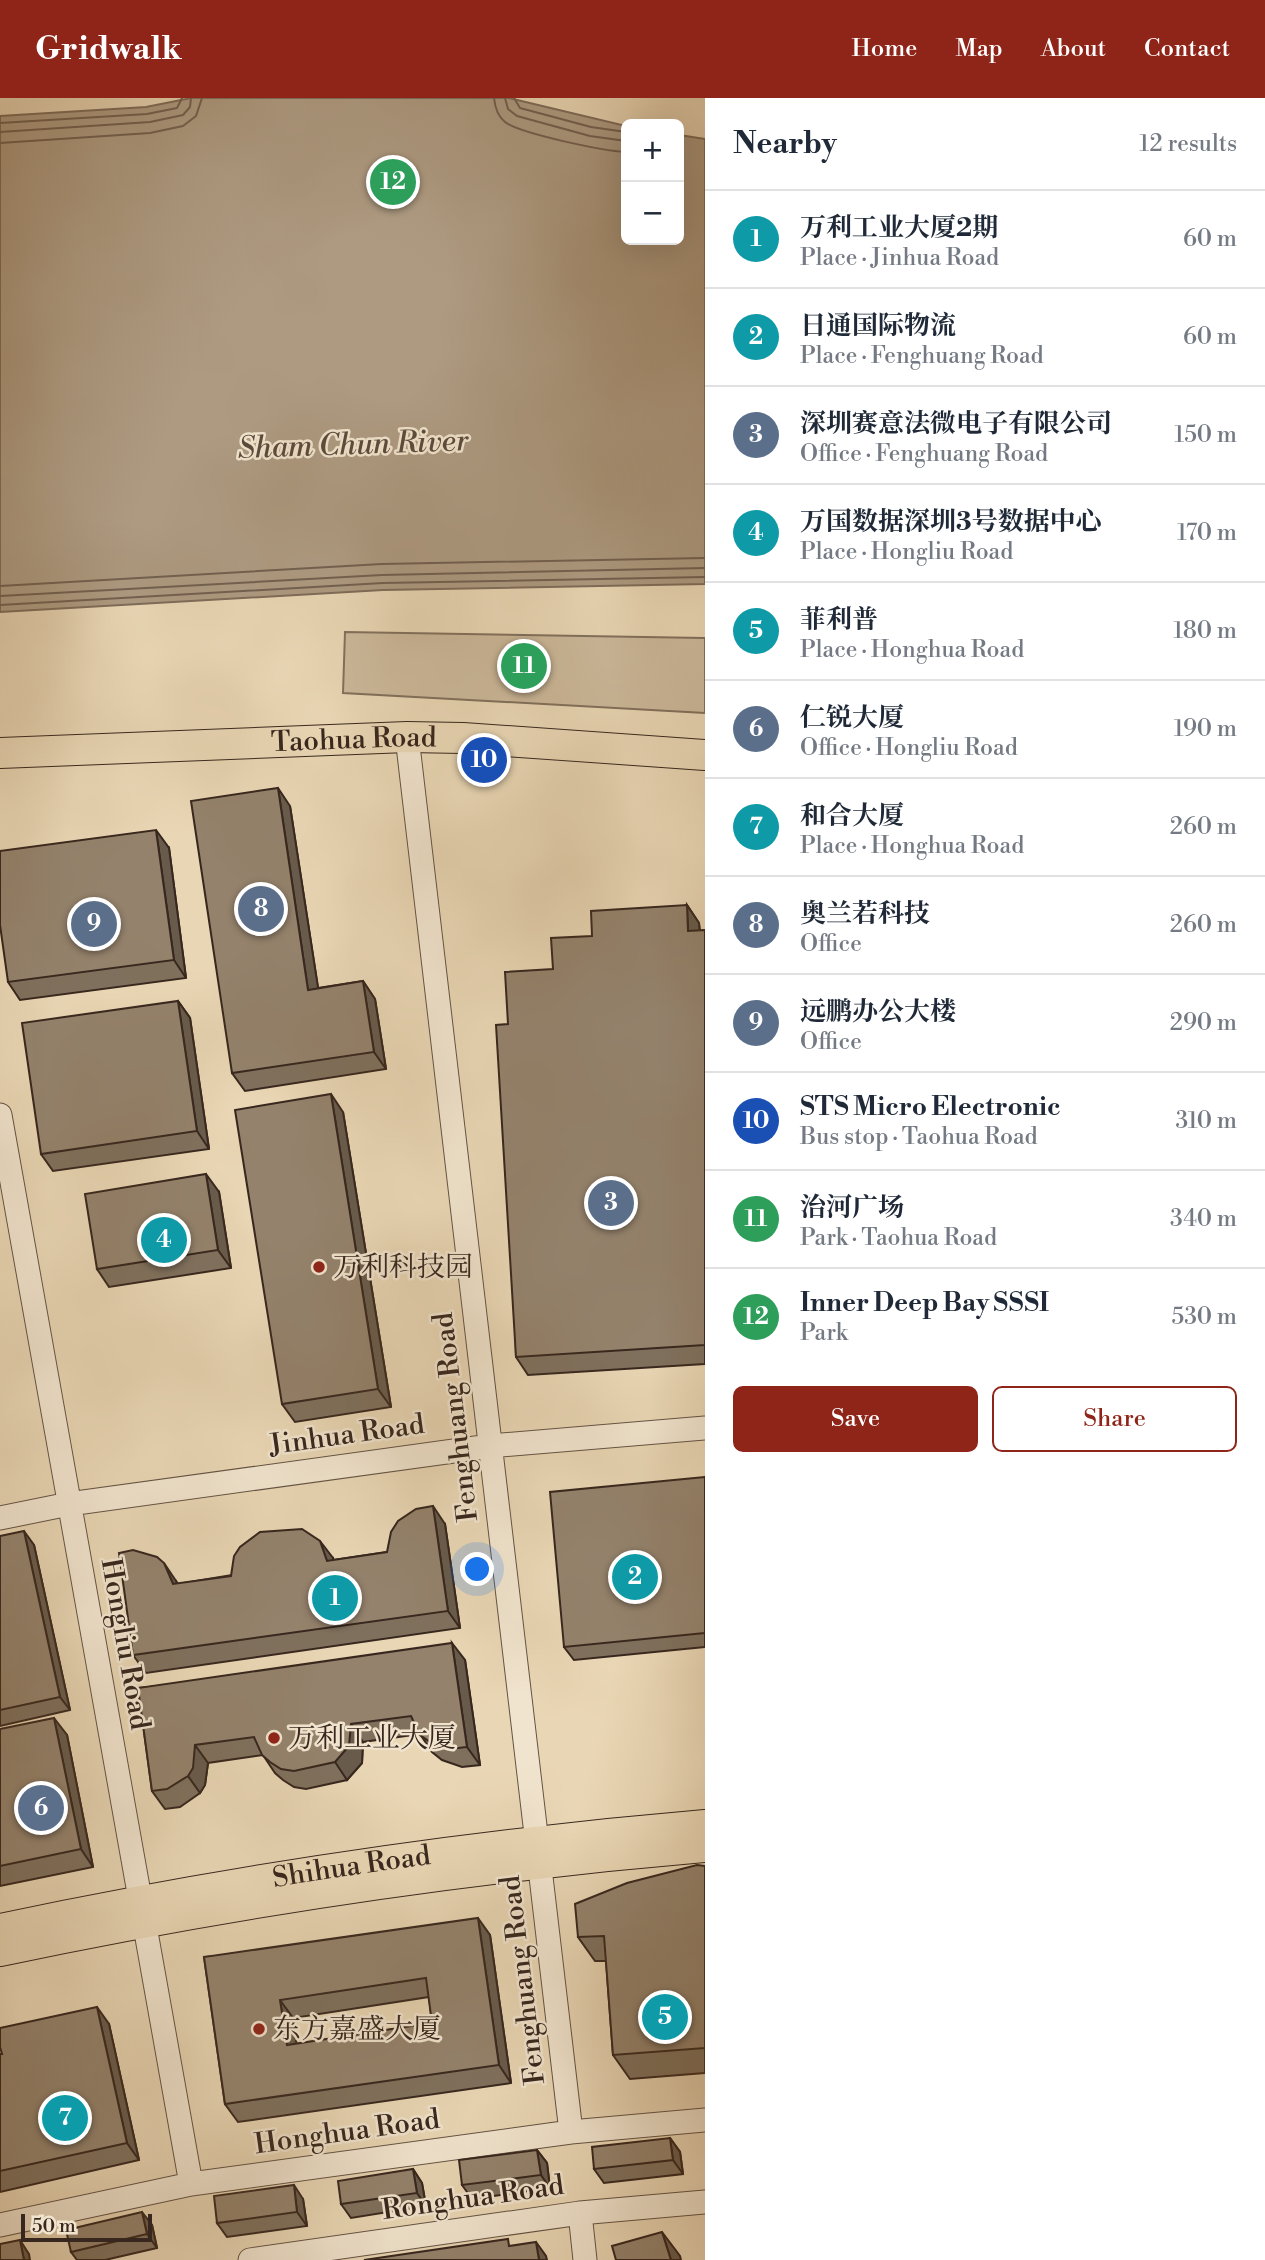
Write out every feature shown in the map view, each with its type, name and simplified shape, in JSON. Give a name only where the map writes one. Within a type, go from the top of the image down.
[{"type":"main road","name":"Taohua Road","points":[[0,753],[407,737],[463,738],[705,755]]},
{"type":"main road","name":"Shihua Road","points":[[0,1929],[142,1911],[705,1825]]},
{"type":"main road","name":"Shihua Road","points":[[538,1852],[705,1847]]},
{"type":"main road","name":"Shihua Road","points":[[0,1951],[142,1911]]},
{"type":"street","name":"Fenghuang Road","points":[[407,737],[570,2132]]},
{"type":"street","name":"Hongliu Road","points":[[0,1115],[191,2183]]},
{"type":"street","name":"Jinhua Road","points":[[0,1518],[69,1504],[490,1446],[705,1428]]},
{"type":"street","name":"Honghua Road","points":[[0,2225],[191,2183],[570,2132],[705,2120]]},
{"type":"street","name":"Ronghua Road","points":[[250,2260],[580,2213],[705,2202]]},
{"type":"street","points":[[580,2213],[585,2260]]},
{"type":"shaded area","points":[[345,632],[705,638],[705,713],[343,693]]},
{"type":"water","name":"Sham Chun River","points":[[191,98],[509,98],[621,125],[621,245],[684,245],[684,136],[705,139],[705,584],[383,590],[0,612],[0,116],[146,107]]},
{"type":"building","points":[[278,788],[308,990],[363,981],[374,1052],[232,1073],[191,801]]},
{"type":"building","points":[[156,830],[174,960],[8,982],[0,925],[0,851]]},
{"type":"building","points":[[687,905],[688,931],[705,930],[705,1345],[516,1357],[496,1025],[508,1024],[505,972],[553,969],[551,938],[592,936],[591,911]]},
{"type":"building","points":[[178,1001],[197,1131],[41,1154],[22,1023]]},
{"type":"building","name":"万利科技园","points":[[331,1094],[378,1389],[282,1404],[235,1110]]},
{"type":"building","points":[[206,1174],[218,1250],[97,1269],[85,1194]]},
{"type":"building","points":[[705,1477],[705,1633],[564,1647],[550,1492]]},
{"type":"building","points":[[433,1506],[448,1611],[133,1655],[119,1553],[133,1550],[157,1557],[164,1563],[173,1584],[231,1576],[234,1556],[240,1547],[260,1532],[302,1529],[320,1541],[327,1561],[387,1552],[391,1532],[398,1521],[416,1509]]},
{"type":"building","points":[[24,1531],[60,1697],[0,1710],[0,1536]]},
{"type":"building","name":"万利工业大厦","points":[[452,1643],[467,1747],[450,1749],[430,1742],[420,1735],[411,1716],[351,1724],[349,1746],[335,1762],[294,1771],[281,1769],[270,1762],[262,1755],[254,1737],[195,1745],[193,1768],[188,1776],[167,1789],[152,1791],[138,1688]]},
{"type":"building","points":[[54,1718],[81,1849],[0,1866],[0,1729]]},
{"type":"building","points":[[697,1865],[705,1866],[705,2048],[613,2055],[604,1936],[578,1937],[575,1904],[627,1883]]},
{"type":"building","name":"东方嘉盛大厦","points":[[478,1918],[499,2065],[225,2104],[204,1957]],"holes":[[[426,1978],[432,2023],[287,2045],[280,2000]]]},
{"type":"building","points":[[97,2007],[127,2143],[0,2171],[0,2028]]},
{"type":"building","points":[[670,2138],[673,2160],[594,2169],[592,2147]]},
{"type":"building","points":[[537,2150],[541,2175],[462,2185],[459,2160]]},
{"type":"building","points":[[413,2169],[417,2193],[341,2204],[338,2181]]},
{"type":"building","points":[[294,2185],[297,2212],[217,2223],[214,2196]]},
{"type":"building","points":[[142,2212],[147,2234],[71,2252],[66,2230]]},
{"type":"building","points":[[662,2232],[671,2260],[616,2260],[612,2246]]},
{"type":"building","points":[[508,2239],[509,2246],[536,2242],[539,2260],[364,2260]]},
{"type":"building","points":[[20,2240],[24,2260],[0,2260],[0,2244]]},
{"type":"place","name":"Inner Deep Bay SSSI","points":[[393,182]]},
{"type":"place","name":"治河广场","points":[[524,666]]},
{"type":"place","name":"STS Micro Electronic","points":[[484,760]]},
{"type":"place","name":"奥兰若科技","points":[[261,909]]},
{"type":"place","name":"远鹏办公大楼","points":[[94,924]]},
{"type":"place","name":"深圳赛意法微电子有限公司","points":[[611,1203]]},
{"type":"place","name":"万国数据深圳3号数据中心","points":[[164,1240]]},
{"type":"place","name":"万利科技园","points":[[319,1267]]},
{"type":"place","name":"日通国际物流","points":[[635,1577]]},
{"type":"place","name":"万利工业大厦2期","points":[[335,1598]]},
{"type":"place","name":"万利工业大厦","points":[[274,1738]]},
{"type":"place","name":"仁锐大厦","points":[[41,1808]]},
{"type":"place","name":"菲利普","points":[[665,2017]]},
{"type":"place","name":"东方嘉盛大厦","points":[[259,2029]]},
{"type":"place","name":"和合大厦","points":[[65,2118]]}]
